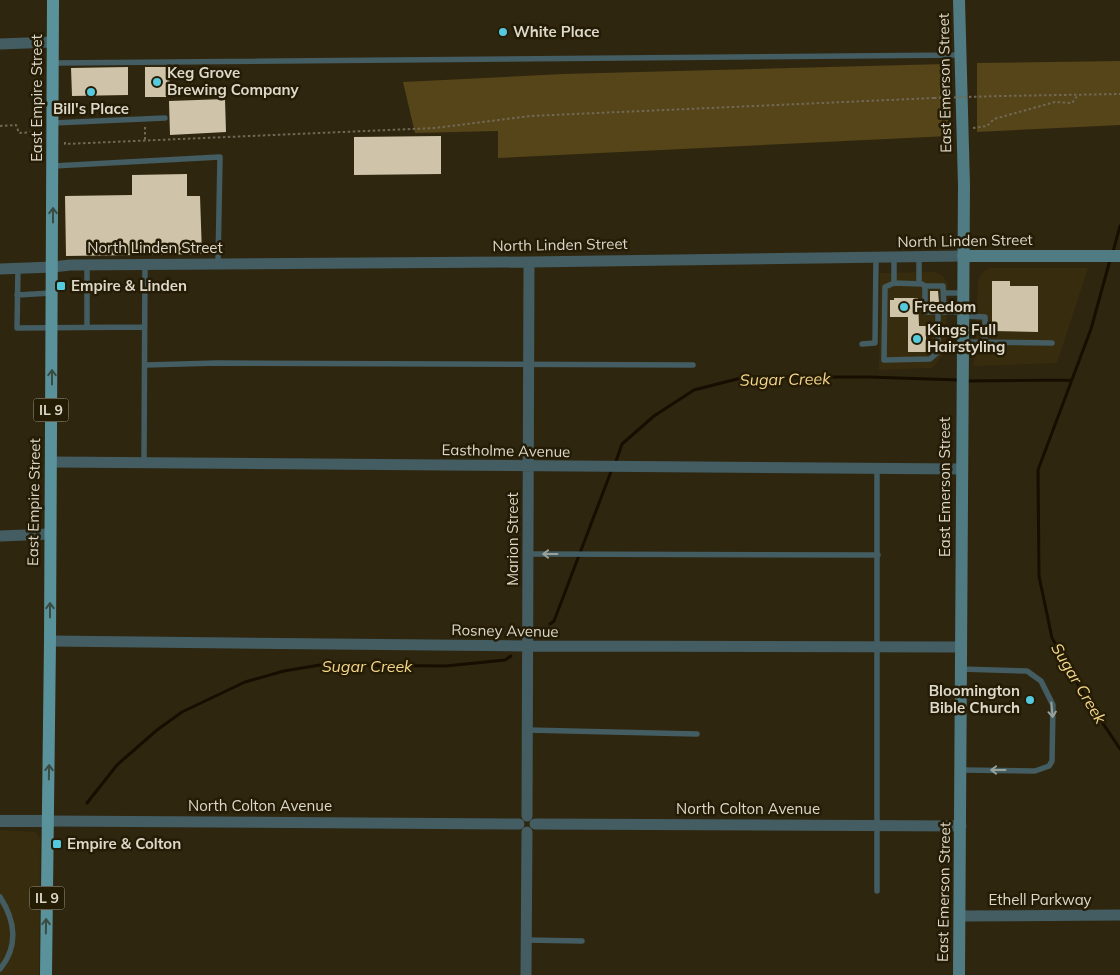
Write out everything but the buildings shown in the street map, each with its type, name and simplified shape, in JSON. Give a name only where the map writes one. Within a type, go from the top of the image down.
[{"type":"main road","name":"East Empire Street","points":[[46,975],[53,267],[53,0]]},
{"type":"main road","name":"East Emerson Street","points":[[959,975],[963,314],[963,130],[960,0]]},
{"type":"main road","name":"North Linden Street","points":[[963,256],[1120,256]]},
{"type":"street","points":[[0,44],[53,42]]},
{"type":"street","name":"North Linden Street","points":[[0,269],[145,264],[876,259],[963,256]]},
{"type":"street","name":"Marion Street","points":[[526,975],[528,262]]},
{"type":"street","name":"Eastholme Avenue","points":[[51,462],[961,469]]},
{"type":"street","points":[[0,536],[50,534]]},
{"type":"street","name":"Rosney Avenue","points":[[50,641],[527,646],[960,647]]},
{"type":"street","name":"North Colton Avenue","points":[[0,821],[961,826]]},
{"type":"street","name":"Ethell Parkway","points":[[960,916],[1120,915]]},
{"type":"lane","points":[[54,62],[961,56]]},
{"type":"lane","points":[[53,127],[165,118]]},
{"type":"lane","points":[[53,166],[220,157],[218,264]]},
{"type":"lane","points":[[894,258],[894,283]]},
{"type":"lane","points":[[919,258],[925,312],[985,317],[985,343]]},
{"type":"lane","points":[[862,344],[875,343],[876,259]]},
{"type":"lane","points":[[144,463],[145,264]]},
{"type":"lane","points":[[87,265],[87,327]]},
{"type":"lane","points":[[18,268],[17,328],[144,327]]},
{"type":"lane","points":[[894,283],[941,286],[944,288],[938,331],[938,352],[930,358],[884,360],[885,288],[894,283]]},
{"type":"lane","points":[[17,295],[52,293]]},
{"type":"lane","points":[[944,293],[963,293]]},
{"type":"lane","points":[[938,331],[962,340],[985,343],[1052,343]]},
{"type":"lane","points":[[938,346],[962,340]]},
{"type":"lane","points":[[145,365],[218,363],[693,365]]},
{"type":"lane","points":[[877,469],[877,891]]},
{"type":"lane","points":[[528,554],[878,555]]},
{"type":"lane","points":[[960,669],[1026,671],[1041,681],[1053,705],[1052,761],[1049,766],[1035,771],[961,770]]},
{"type":"lane","points":[[527,730],[697,734]]},
{"type":"lane","points":[[0,897],[10,914],[13,934],[12,946],[0,969]]},
{"type":"lane","points":[[526,940],[582,941]]},
{"type":"path","points":[[0,126],[16,126],[19,133],[53,127],[65,132],[65,144],[434,128],[530,116],[934,98],[1120,94]]},
{"type":"path","points":[[963,130],[987,126],[994,118],[1054,102],[1072,103],[1078,95]]},
{"type":"path","points":[[145,119],[145,140]]},
{"type":"shaded area","points":[[1120,61],[1120,125],[977,132],[977,63]]},
{"type":"shaded area","points":[[945,64],[949,136],[498,158],[498,131],[415,133],[403,82],[563,74]]},
{"type":"shaded area","points":[[989,268],[1088,268],[1057,363],[974,366],[978,280],[982,273]]},
{"type":"shaded area","points":[[935,272],[942,275],[948,284],[945,352],[932,368],[879,370],[880,273]]},
{"type":"shaded area","points":[[0,830],[36,832],[40,838],[39,975],[0,975]]},
{"type":"waterway","name":"Sugar Creek","points":[[1113,252],[1120,226]]},
{"type":"waterway","name":"Sugar Creek","points":[[1110,260],[1091,329],[1038,470],[1039,576],[1052,638],[1084,695],[1120,749]]},
{"type":"waterway","name":"Sugar Creek","points":[[615,464],[622,444],[654,416],[694,390],[745,377],[868,377],[960,380]]},
{"type":"waterway","name":"Sugar Creek","points":[[966,381],[1071,380]]},
{"type":"waterway","name":"Sugar Creek","points":[[550,624],[554,621],[612,469]]},
{"type":"waterway","name":"Sugar Creek","points":[[87,803],[117,765],[157,730],[182,712],[245,682],[284,671],[320,665],[446,666],[505,660],[511,656]]},
{"type":"place","name":"White Place","points":[[503,32]]},
{"type":"place","name":"Keg Grove Brewing Company","points":[[157,82]]},
{"type":"place","name":"Bill's Place","points":[[91,92]]},
{"type":"place","name":"Empire & Linden","points":[[61,286]]},
{"type":"place","name":"Freedom","points":[[904,307]]},
{"type":"place","name":"Kings Full Hairstyling","points":[[917,339]]},
{"type":"place","name":"Bloomington Bible Church","points":[[1030,700]]},
{"type":"place","name":"Empire & Colton","points":[[57,844]]}]
